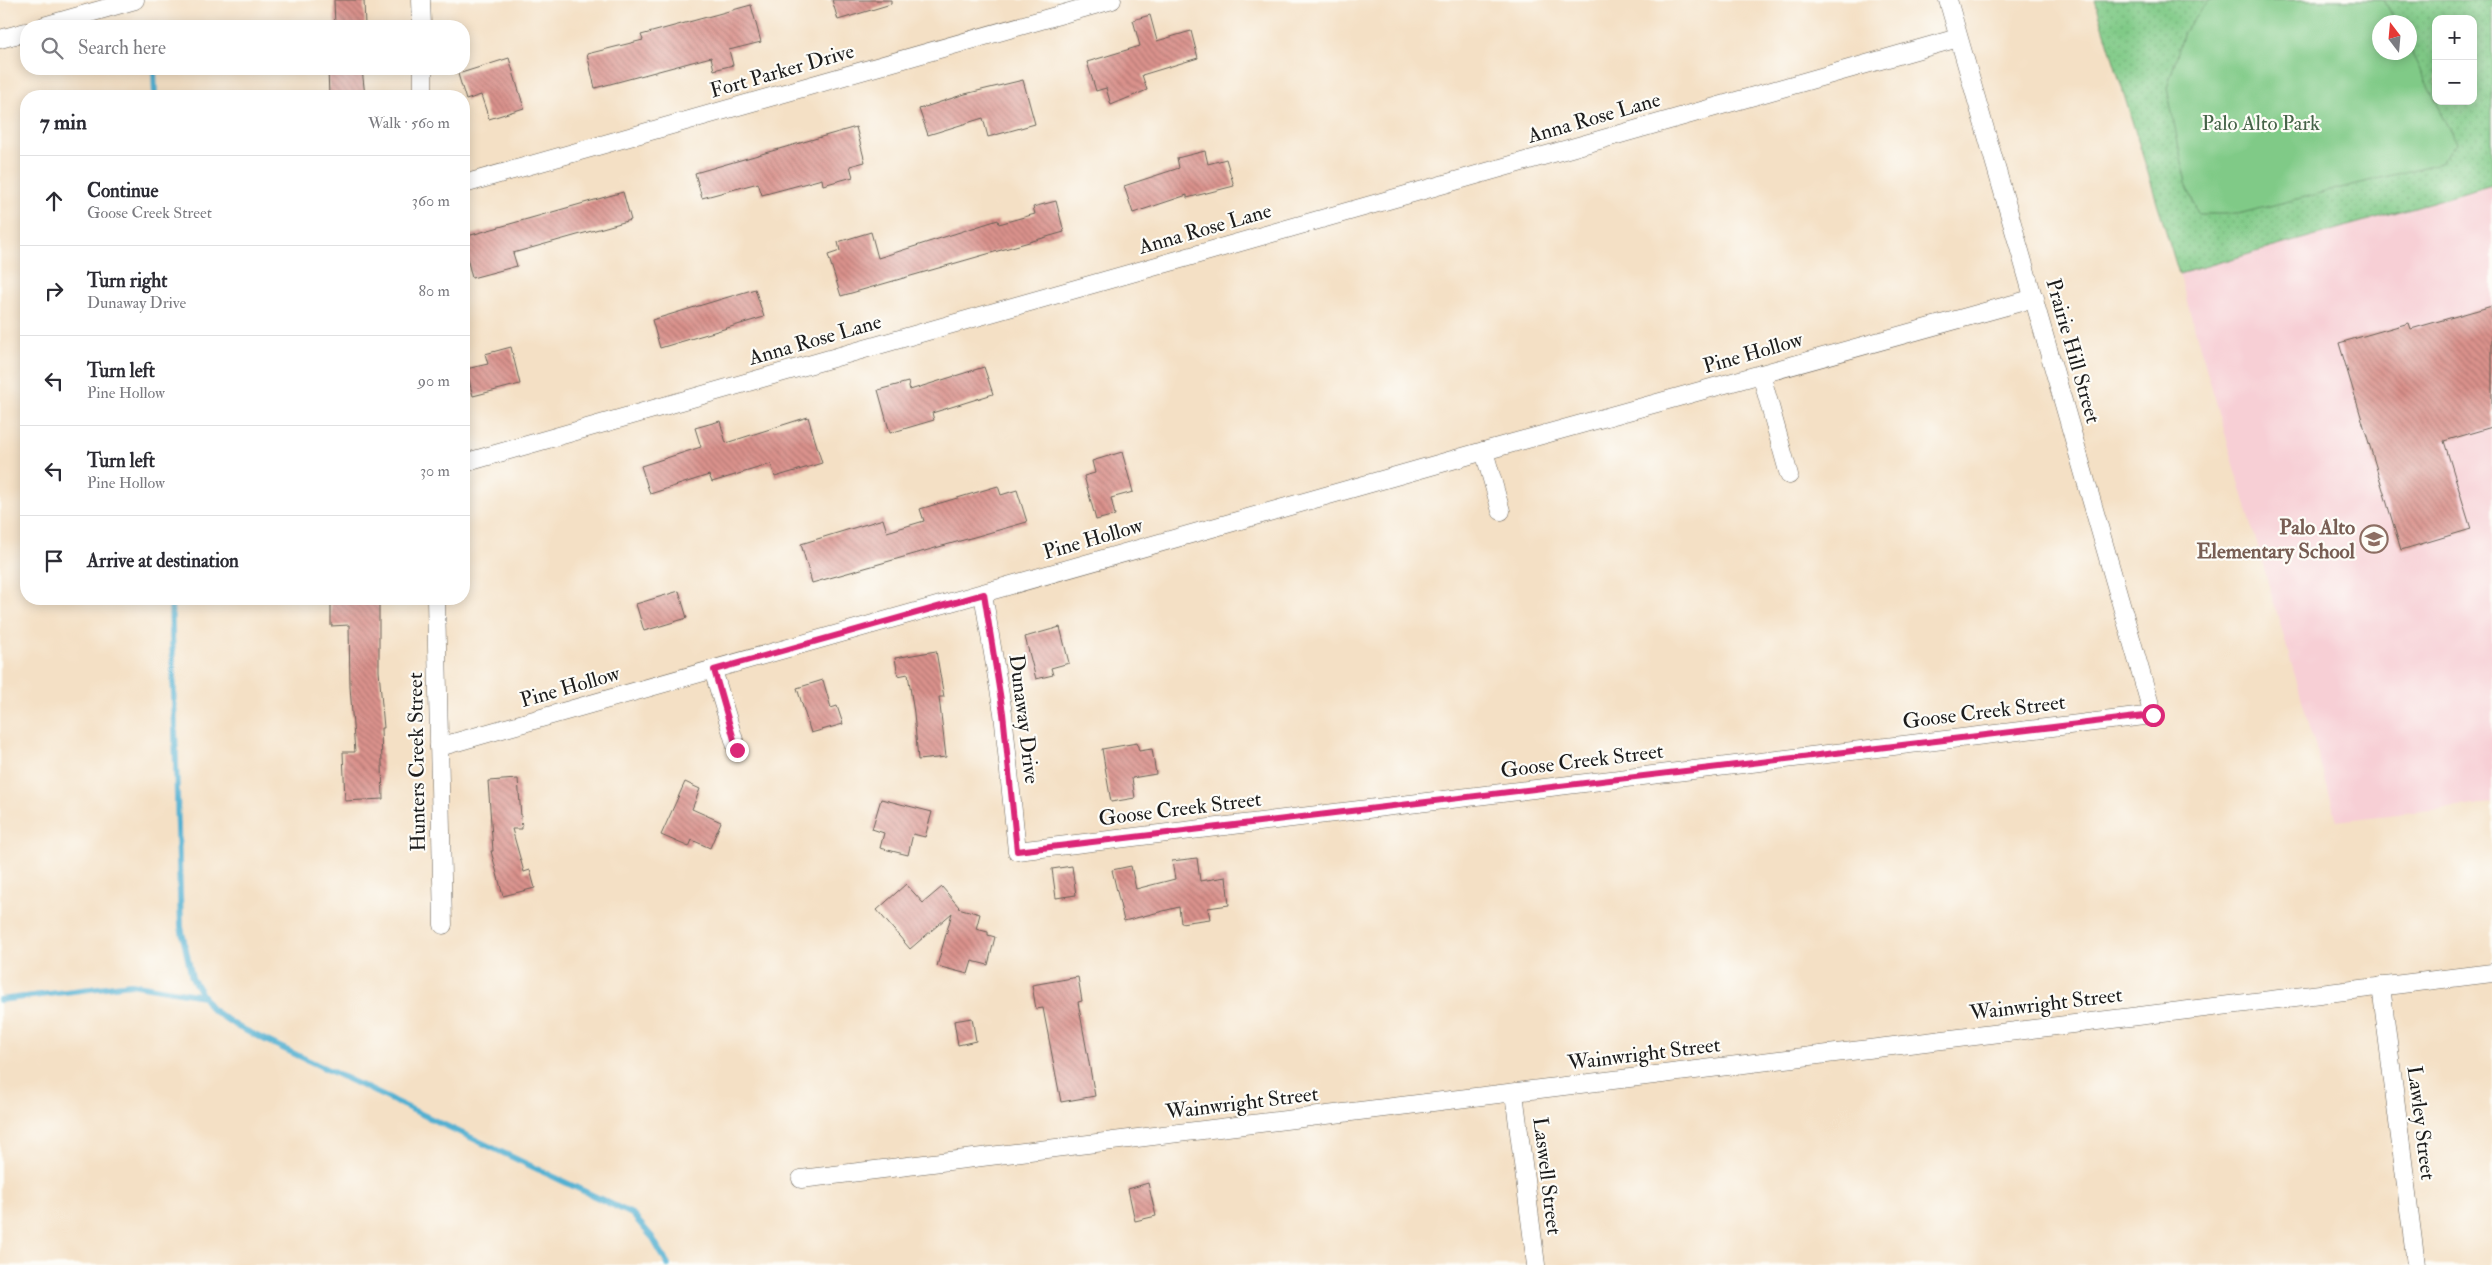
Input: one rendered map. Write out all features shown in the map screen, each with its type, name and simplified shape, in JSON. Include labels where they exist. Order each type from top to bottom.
[{"type":"street","points":[[65,20],[135,0]]},
{"type":"street","points":[[421,0],[422,20]]},
{"type":"street","name":"Fort Parker Drive","points":[[470,182],[1112,0]]},
{"type":"street","name":"Prairie Hill Street","points":[[1948,0],[2153,715]]},
{"type":"street","points":[[0,39],[20,34]]},
{"type":"street","name":"Anna Rose Lane","points":[[470,461],[1958,38]]},
{"type":"street","points":[[423,75],[423,90]]},
{"type":"street","name":"Pine Hollow","points":[[439,747],[1484,451],[2034,298]]},
{"type":"street","points":[[1761,374],[1789,475]]},
{"type":"street","points":[[1484,451],[1501,511]]},
{"type":"street","name":"Dunaway Drive","points":[[984,594],[1003,713],[1017,851]]},
{"type":"street","name":"Hunters Creek Street","points":[[436,605],[444,925]]},
{"type":"street","points":[[714,670],[737,750]]},
{"type":"street","name":"Goose Creek Street","points":[[1017,851],[2153,715]]},
{"type":"street","name":"Wainwright Street","points":[[801,1178],[2492,973]]},
{"type":"street","name":"Lawley Street","points":[[2382,986],[2416,1265]]},
{"type":"street","name":"Laswell Street","points":[[1514,1092],[1536,1265]]},
{"type":"shaded area","name":"Palo Alto Elementary School","points":[[2492,185],[2492,803],[2337,821],[2179,274]]},
{"type":"green space","name":"Palo Alto Park","points":[[2095,0],[2492,0],[2492,185],[2179,274]]},
{"type":"green space","points":[[2209,0],[2384,0],[2392,15],[2372,15],[2372,60],[2415,60],[2432,94],[2432,105],[2438,105],[2457,143],[2440,163],[2238,214],[2198,214],[2186,183],[2167,88],[2184,32]]},
{"type":"building","points":[[334,0],[364,0],[365,20],[335,20]]},
{"type":"building","points":[[832,0],[891,0],[891,4],[838,20]]},
{"type":"building","points":[[751,5],[761,42],[729,50],[733,65],[714,70],[711,57],[595,88],[587,54],[643,40],[641,35]]},
{"type":"building","points":[[1150,15],[1157,41],[1191,31],[1198,58],[1142,75],[1147,90],[1111,105],[1106,88],[1096,91],[1087,62],[1140,46],[1133,20]]},
{"type":"building","points":[[509,58],[524,108],[489,119],[481,95],[470,99],[470,90],[463,90],[458,75],[470,75],[470,70]]},
{"type":"building","points":[[328,75],[363,75],[364,90],[329,90]]},
{"type":"building","points":[[1023,80],[1035,124],[988,137],[983,118],[928,135],[919,109],[965,94]]},
{"type":"building","points":[[856,127],[865,162],[850,166],[853,177],[823,185],[822,179],[762,195],[758,183],[702,198],[695,173]]},
{"type":"building","points":[[1205,151],[1208,164],[1226,159],[1234,186],[1187,198],[1187,195],[1133,213],[1124,186],[1179,168],[1177,158]]},
{"type":"building","points":[[623,192],[631,220],[513,253],[517,266],[472,278],[470,270],[470,235]]},
{"type":"building","points":[[1056,201],[1064,232],[841,296],[828,255],[840,251],[838,242],[871,232],[878,258],[998,220],[999,224],[1035,214],[1033,207]]},
{"type":"building","points":[[755,289],[764,317],[660,348],[652,320]]},
{"type":"building","points":[[2492,306],[2492,427],[2444,441],[2471,529],[2401,550],[2339,343],[2409,323],[2411,329]]},
{"type":"building","points":[[511,347],[520,384],[473,396],[470,384],[470,368],[488,364],[485,354]]},
{"type":"building","points":[[984,367],[993,394],[932,413],[934,420],[890,433],[878,390],[908,382],[910,390]]},
{"type":"building","points":[[808,417],[822,463],[775,477],[771,464],[712,482],[709,475],[650,494],[641,466],[701,447],[695,428],[720,421],[726,443]]},
{"type":"building","points":[[1122,452],[1133,492],[1111,498],[1115,515],[1096,520],[1084,476],[1095,473],[1092,461]]},
{"type":"building","points":[[998,486],[1001,495],[1017,490],[1027,522],[812,583],[801,544],[883,519],[887,532],[924,521],[920,509]]},
{"type":"building","points":[[679,591],[687,618],[644,631],[636,604]]},
{"type":"building","points":[[331,605],[379,605],[379,671],[384,728],[381,728],[383,799],[345,801],[343,752],[355,752],[350,687],[349,625],[331,626]]},
{"type":"building","points":[[1060,627],[1069,663],[1051,668],[1053,675],[1036,679],[1025,637]]},
{"type":"building","points":[[936,651],[944,697],[939,697],[946,757],[918,760],[908,674],[898,676],[895,658]]},
{"type":"building","points":[[823,680],[831,708],[837,706],[843,724],[811,733],[797,688]]},
{"type":"building","points":[[1137,743],[1139,751],[1152,749],[1156,774],[1132,778],[1135,798],[1111,802],[1102,749]]},
{"type":"building","points":[[518,779],[522,829],[512,829],[524,872],[530,870],[535,888],[503,896],[491,851],[493,851],[488,781]]},
{"type":"building","points":[[685,782],[700,789],[692,809],[721,822],[710,848],[692,840],[689,847],[661,835]]},
{"type":"building","points":[[881,799],[932,812],[925,837],[913,834],[908,855],[880,848],[884,833],[872,829]]},
{"type":"building","points":[[1197,858],[1200,881],[1226,877],[1229,905],[1208,908],[1210,919],[1181,923],[1179,907],[1124,921],[1112,870],[1131,866],[1136,889],[1175,879],[1172,861]]},
{"type":"building","points":[[1072,866],[1076,895],[1056,898],[1052,869]]},
{"type":"building","points":[[906,884],[923,903],[942,887],[958,908],[980,914],[976,929],[988,932],[988,935],[995,937],[988,965],[972,961],[968,974],[937,966],[952,913],[910,949],[877,910]]},
{"type":"building","points":[[1078,977],[1082,1001],[1078,1002],[1095,1096],[1061,1102],[1043,1008],[1036,1009],[1032,985]]},
{"type":"building","points":[[972,1018],[976,1041],[958,1045],[954,1021]]},
{"type":"building","points":[[1148,1183],[1156,1216],[1135,1221],[1128,1189]]},
{"type":"waterway","points":[[154,75],[155,90]]},
{"type":"waterway","points":[[171,605],[181,927],[192,978],[211,1009],[238,1027],[632,1214],[652,1237],[668,1265]]},
{"type":"waterway","points":[[0,1000],[131,984],[203,996]]},
{"type":"place","name":"Palo Alto Elementary School","points":[[2374,539]]},
{"type":"route","points":[[737,750],[714,670],[984,594],[1003,713],[1017,851],[2153,715]]}]
